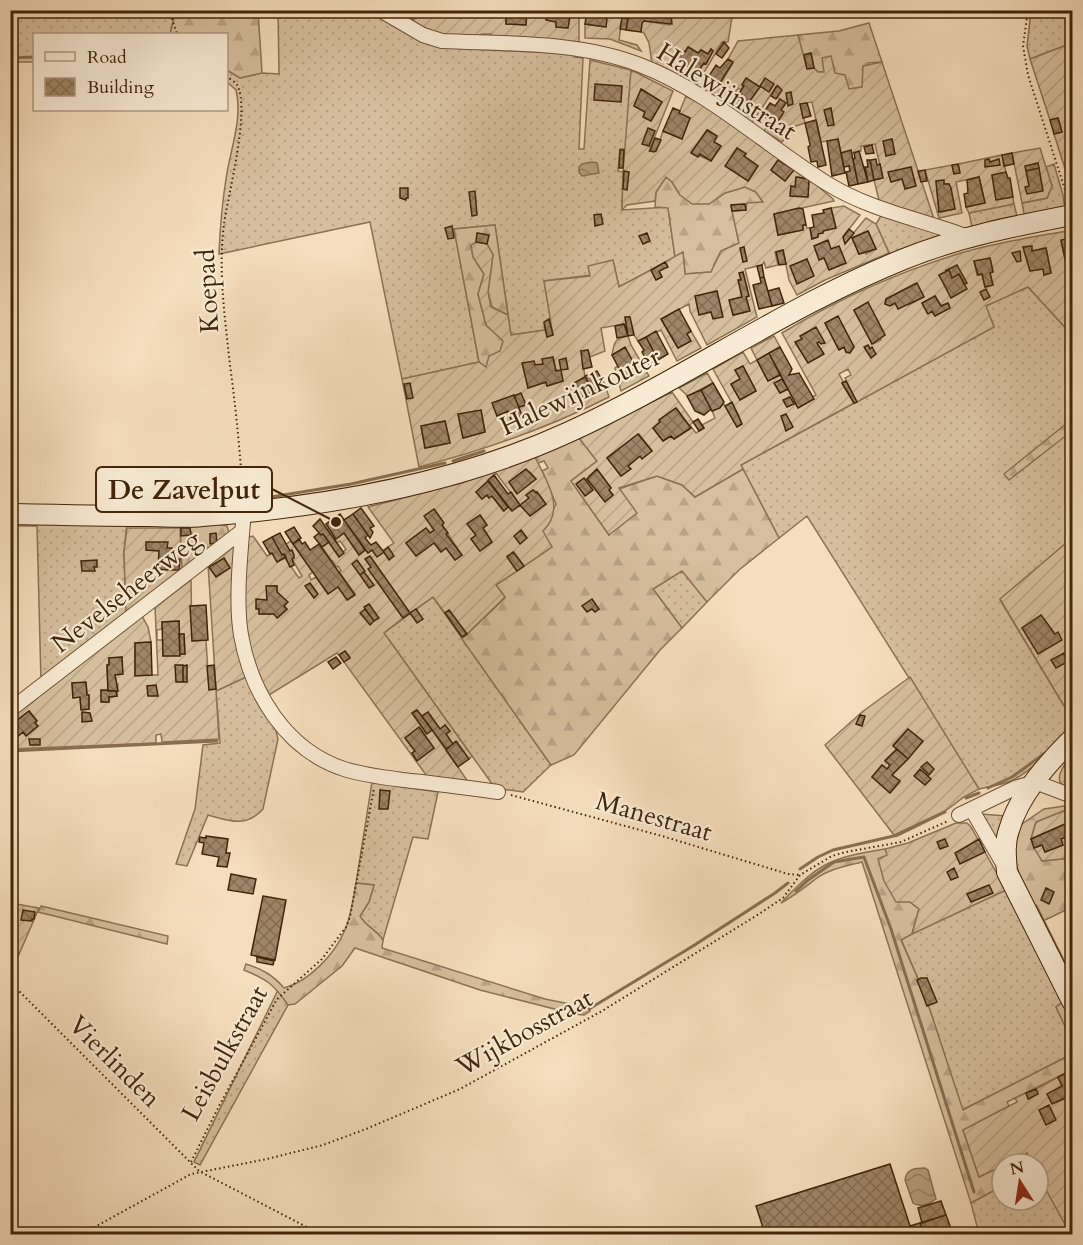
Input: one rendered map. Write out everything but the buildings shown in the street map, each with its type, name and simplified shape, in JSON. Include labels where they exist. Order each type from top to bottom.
[{"type":"street","name":"Halewijnstraat","points":[[380,10],[423,35],[442,41],[568,48],[592,51],[639,64],[686,87],[841,192],[871,206],[938,225],[968,237]]},
{"type":"street","name":"Halewijnkouter","points":[[10,514],[200,516],[370,494],[442,477],[567,433],[843,286],[905,258],[968,237],[1071,208]]},
{"type":"street","points":[[244,511],[240,598],[241,634],[253,679],[278,723],[294,740],[310,752],[325,762],[343,769],[376,776],[498,792]]},
{"type":"street","name":"Nevelseheerweg","points":[[10,710],[242,531]]},
{"type":"street","points":[[1007,872],[1005,851],[1008,831],[1015,814],[1035,782],[1072,739]]},
{"type":"street","points":[[958,815],[1015,788],[1035,782],[1072,796]]},
{"type":"street","points":[[972,810],[1007,872],[1072,1001]]},
{"type":"path","points":[[169,10],[177,33]]},
{"type":"path","points":[[1028,10],[1023,46],[1028,75],[1071,208]]},
{"type":"path","name":"Koepad","points":[[228,77],[237,84],[241,99],[242,128],[228,194],[222,241],[223,306],[239,438],[244,511]]},
{"type":"path","name":"Leisbulkstraat","points":[[191,1162],[277,999],[321,959],[346,927],[350,917],[376,776]]},
{"type":"path","name":"Manestraat","points":[[498,792],[662,836],[788,874],[800,875]]},
{"type":"path","name":"Wijkbosstraat","points":[[82,1234],[199,1171],[267,1159],[315,1147],[366,1129],[460,1089],[602,1011],[759,914],[783,897],[800,875],[832,856],[901,842],[958,815]]},
{"type":"path","name":"Vierlinden","points":[[10,982],[199,1171],[320,1234]]},
{"type":"green space","points":[[174,10],[175,15],[170,33],[33,33],[33,62],[11,62],[10,11]]},
{"type":"green space","points":[[370,10],[395,27],[432,44],[469,49],[575,54],[575,57],[583,58],[579,149],[584,149],[590,60],[631,70],[626,149],[620,149],[618,171],[623,172],[622,210],[668,207],[675,257],[619,287],[613,261],[591,275],[544,281],[551,321],[544,323],[545,330],[511,335],[495,225],[454,229],[479,362],[402,379],[370,222],[219,254],[221,216],[238,112],[236,90],[228,83],[228,71],[240,78],[262,73],[279,74],[278,11]]},
{"type":"green space","points":[[506,10],[506,24],[526,25],[527,11],[522,11],[546,10],[546,20],[556,22],[556,27],[568,28],[571,11],[579,11],[579,42],[494,39],[491,34],[482,34],[477,37],[441,34],[412,23],[413,11],[454,11],[455,13]]},
{"type":"green space","points":[[174,11],[258,11],[262,73],[240,78],[228,71],[228,33],[170,33]]},
{"type":"green space","points":[[608,11],[623,11],[619,40],[637,45],[641,51],[610,39],[585,38],[585,24],[605,27]]},
{"type":"green space","points":[[661,11],[733,11],[728,42],[722,42],[696,86],[652,64],[649,43],[644,33],[641,32],[642,23],[644,21],[670,25],[672,20],[662,17]],"holes":[[[689,47],[698,53],[701,50],[708,54],[711,49],[713,51],[706,64],[704,63],[697,73],[676,57],[681,50],[685,52]]]},
{"type":"green space","points":[[1031,11],[1072,11],[1072,43],[1030,59],[1027,46]]},
{"type":"green space","points":[[869,23],[882,62],[868,63],[862,87],[849,89],[824,72],[818,72],[814,68],[811,53],[802,55],[798,35],[839,31]]},
{"type":"green space","points":[[798,35],[807,69],[814,68],[818,72],[824,72],[822,58],[831,56],[835,73],[845,75],[849,89],[862,87],[863,66],[882,62],[934,219],[880,204],[874,180],[883,178],[875,144],[861,146],[861,151],[841,153],[838,139],[821,142],[812,102],[800,104],[805,123],[793,127],[782,142],[764,131],[785,103],[777,97],[781,90],[777,85],[752,123],[703,92],[710,81],[719,86],[733,63],[728,59],[738,41]],"holes":[[[746,79],[760,87],[747,105],[737,99],[738,95],[735,93],[738,88],[741,90]]]},
{"type":"green space","points":[[1072,43],[1072,157],[1070,158],[1072,191],[1054,134],[1062,132],[1058,118],[1050,120],[1030,59]]},
{"type":"green space","points":[[631,70],[673,91],[649,151],[656,151],[663,131],[682,139],[690,118],[679,113],[686,96],[713,110],[784,158],[782,163],[778,161],[771,170],[785,181],[795,167],[833,199],[834,201],[774,214],[778,235],[803,230],[803,225],[806,225],[810,228],[812,239],[818,237],[818,234],[823,231],[836,228],[831,208],[844,206],[860,215],[843,237],[845,243],[866,218],[876,224],[889,253],[825,280],[797,295],[789,280],[783,250],[775,252],[778,265],[766,268],[764,262],[762,265],[745,269],[757,317],[707,345],[690,311],[689,304],[661,319],[678,348],[691,341],[687,334],[691,331],[701,348],[677,361],[661,330],[638,341],[629,317],[625,318],[627,328],[624,324],[601,328],[605,351],[590,357],[588,350],[581,351],[585,377],[573,384],[580,398],[605,385],[609,397],[563,419],[516,437],[419,467],[402,379],[479,362],[486,367],[489,356],[500,351],[503,341],[486,325],[478,294],[484,274],[473,257],[471,245],[476,242],[487,244],[493,255],[488,292],[491,307],[508,315],[511,335],[545,330],[547,336],[553,335],[544,281],[590,276],[588,266],[613,260],[619,287],[651,270],[656,280],[662,277],[659,271],[667,267],[665,262],[683,252],[685,274],[711,272],[721,251],[739,243],[732,211],[746,210],[747,203],[763,202],[756,192],[745,187],[725,193],[709,204],[692,204],[680,195],[666,177],[656,192],[655,201],[627,205],[622,210]],"holes":[[[641,89],[662,102],[651,121],[643,117],[645,112],[634,106]],[[708,130],[717,136],[714,142],[721,146],[711,161],[691,152]],[[737,148],[746,153],[744,156],[758,166],[748,181]],[[797,177],[809,179],[808,197],[790,196],[791,186],[795,187]],[[868,231],[876,249],[866,254],[865,252],[859,254],[852,238]],[[739,280],[741,280],[749,296],[746,297],[749,311],[734,315],[730,300],[742,297]],[[553,357],[556,371],[560,370],[563,381],[547,386],[546,382],[528,388],[523,363],[534,361],[535,365],[543,364],[543,359]],[[514,395],[525,405],[519,407],[512,422],[508,411],[497,416],[493,403]],[[481,410],[485,432],[463,438],[458,414]],[[445,421],[450,443],[425,448],[421,426]]]},
{"type":"green space","points":[[1040,148],[1052,186],[1047,198],[1022,203],[1012,153]]},
{"type":"green space","points":[[1002,155],[1006,172],[992,175],[996,200],[1013,197],[1014,204],[969,213],[966,207],[985,203],[979,177],[956,182],[962,213],[939,218],[925,170],[952,165],[954,174],[960,173],[958,164]],"holes":[[[943,180],[944,184],[949,184],[955,209],[939,212],[936,181]]]},
{"type":"green space","points":[[1054,164],[1065,210],[1027,217],[1024,214],[1022,203],[1047,198],[1052,186],[1046,167]]},
{"type":"green space","points":[[666,177],[680,195],[709,204],[725,193],[745,187],[756,192],[763,202],[746,210],[745,204],[731,205],[739,243],[721,251],[711,272],[685,274],[683,253],[675,257],[668,208],[655,207],[656,192]]},
{"type":"green space","points":[[1014,204],[1018,220],[989,227],[972,227],[969,213]]},
{"type":"green space","points":[[882,214],[938,233],[938,237],[891,257],[876,224]]},
{"type":"green space","points":[[495,225],[508,315],[492,307],[488,292],[493,255],[487,244],[489,235],[478,233],[476,242],[471,246],[473,257],[484,274],[478,294],[486,325],[504,341],[500,352],[486,367],[479,362],[454,229]]},
{"type":"green space","points":[[1072,230],[1072,238],[1061,241],[1067,268],[1072,267],[1072,335],[1028,287],[986,306],[994,327],[857,402],[845,378],[851,375],[848,369],[839,374],[854,403],[741,465],[743,469],[695,497],[682,485],[657,476],[619,488],[637,513],[609,535],[571,481],[597,461],[579,438],[672,392],[693,422],[690,425],[696,433],[704,428],[702,425],[715,418],[712,411],[724,404],[737,427],[742,424],[738,414],[713,369],[743,352],[750,364],[757,360],[768,381],[780,375],[782,379],[775,384],[780,393],[788,389],[798,408],[816,395],[782,333],[869,287],[938,260],[988,246]],"holes":[[[1031,246],[1032,251],[1046,248],[1051,273],[1044,275],[1043,269],[1030,271],[1023,247]],[[990,258],[993,285],[985,287],[982,274],[977,275],[974,261]],[[916,283],[924,297],[909,305],[885,304],[886,299]],[[935,296],[941,306],[948,303],[950,308],[935,316],[932,311],[927,313],[922,303]],[[868,303],[885,335],[880,338],[881,340],[873,344],[854,311]],[[838,317],[854,347],[850,353],[846,352],[844,347],[839,350],[825,323]],[[743,366],[756,391],[740,400],[731,384],[740,379],[735,370]],[[676,408],[691,428],[674,439],[671,436],[663,441],[653,428],[660,422],[659,420]],[[639,434],[652,451],[640,456],[628,466],[630,469],[621,476],[607,458]],[[597,470],[611,488],[609,490],[613,495],[605,501],[589,476]]]},
{"type":"green space","points":[[1028,287],[1072,335],[1072,538],[1000,600],[1072,719],[1072,724],[1046,755],[1023,774],[1007,783],[979,789],[807,516],[779,538],[741,465],[994,327],[985,306]]},
{"type":"green space","points":[[628,336],[649,376],[621,391],[615,368],[618,366],[625,378],[638,371],[625,348],[612,355],[616,341]]},
{"type":"green space","points":[[774,336],[780,347],[757,360],[751,348]]},
{"type":"green space","points":[[707,373],[713,383],[688,396],[679,388]]},
{"type":"green space","points":[[1072,419],[1072,431],[1009,480],[1004,474]]},
{"type":"green space","points":[[579,438],[597,461],[571,481],[609,535],[619,489],[657,476],[682,485],[695,497],[743,469],[779,538],[739,570],[707,602],[682,571],[653,589],[682,628],[660,650],[574,755],[551,765],[462,639],[505,598],[496,585],[552,547],[542,531],[556,504],[542,471],[548,468],[544,461],[538,463],[535,457]]},
{"type":"green space","points":[[535,457],[549,486],[554,505],[550,523],[543,531],[552,547],[524,566],[514,552],[507,556],[517,571],[496,585],[505,597],[467,634],[449,610],[445,613],[433,597],[410,613],[370,557],[366,559],[371,567],[369,569],[403,618],[384,633],[472,756],[469,759],[456,742],[453,744],[446,735],[450,731],[445,725],[440,729],[428,712],[422,716],[417,710],[412,713],[426,734],[432,730],[469,783],[429,779],[344,662],[350,657],[345,651],[339,655],[337,653],[269,695],[252,656],[245,618],[248,537],[253,536],[267,556],[272,553],[277,562],[285,558],[299,578],[302,576],[292,559],[294,558],[292,551],[286,544],[291,541],[313,572],[309,575],[311,580],[316,577],[328,594],[338,587],[348,600],[355,594],[339,572],[341,571],[338,566],[336,567],[322,547],[329,542],[339,557],[346,549],[340,541],[337,543],[335,539],[344,533],[359,555],[365,550],[368,553],[372,550],[384,552],[389,559],[388,547],[394,543],[368,507],[462,483]],"holes":[[[525,470],[536,479],[517,493],[509,482]],[[496,473],[520,505],[512,511],[508,507],[503,511],[492,496],[489,498],[487,495],[482,499],[476,492]],[[533,490],[546,504],[530,516],[521,505],[529,498],[527,495]],[[480,515],[487,525],[483,528],[492,542],[480,551],[471,539],[476,535],[467,524]],[[442,525],[462,555],[455,560],[446,548],[441,552],[434,543],[416,556],[406,543],[426,528],[430,533]],[[267,586],[277,586],[277,592],[287,602],[284,606],[287,610],[278,618],[274,614],[260,614],[257,600],[267,600]],[[419,728],[434,748],[417,760],[412,753],[415,751],[405,738]]]},
{"type":"green space","points":[[11,519],[127,521],[124,552],[126,615],[41,682],[37,526],[11,526]]},
{"type":"green space","points":[[180,525],[227,526],[229,533],[182,574]]},
{"type":"green space","points":[[127,528],[180,528],[182,574],[126,615],[124,552]]},
{"type":"green space","points":[[1072,538],[1072,592],[1067,597],[1072,604],[1072,719],[1000,599]]},
{"type":"green space","points":[[234,545],[248,676],[216,691],[219,739],[162,742],[161,734],[156,735],[156,743],[11,749],[11,718],[142,616],[148,627],[151,642],[135,643],[135,675],[158,675],[155,607],[191,580],[192,641],[206,640],[209,689],[216,689],[208,564]],"holes":[[[179,621],[179,634],[184,634],[185,654],[163,656],[163,640],[157,640],[157,630],[162,629],[162,622]],[[122,657],[115,675],[115,684],[118,684],[117,696],[109,697],[109,702],[102,702],[101,690],[108,690],[109,658]],[[72,683],[86,683],[89,709],[81,709],[80,697],[73,698]],[[29,711],[38,726],[26,736],[23,732],[17,737],[15,722]]]},
{"type":"green space","points":[[682,570],[707,602],[682,628],[653,589]]},
{"type":"green space","points":[[433,597],[551,765],[523,792],[495,788],[384,633]]},
{"type":"green space","points":[[248,676],[278,739],[263,809],[257,815],[244,821],[231,821],[208,815],[187,866],[176,864],[195,809],[203,745],[220,743],[216,691]]},
{"type":"green space","points":[[910,677],[979,789],[945,811],[894,835],[825,745],[862,712]],"holes":[[[908,729],[922,741],[892,775],[900,782],[890,793],[872,777],[882,765],[887,769],[890,765],[885,760],[897,749],[893,745]]]},
{"type":"green space","points":[[1072,755],[1072,788],[1065,786],[1059,779],[1062,769]]},
{"type":"green space","points":[[372,782],[438,792],[428,839],[413,837],[383,940],[360,916],[369,902],[374,885],[356,883]]},
{"type":"green space","points":[[1072,805],[1072,821],[1031,839],[1036,822],[1066,810],[1064,806]]},
{"type":"green space","points":[[1064,806],[1066,810],[1036,822],[1031,839],[1042,861],[1072,858],[1072,907],[1041,922],[1019,874],[1013,853],[1019,826],[1044,809]]},
{"type":"green space","points":[[981,814],[1006,816],[1001,848]]},
{"type":"green space","points":[[956,823],[967,823],[971,827],[1006,890],[912,934],[919,909],[910,902],[896,902],[884,881],[878,859],[887,855],[885,849],[908,843]]},
{"type":"green space","points":[[1072,835],[1072,858],[1042,861],[1034,848],[1042,845],[1045,852],[1063,845],[1061,839]]},
{"type":"green space","points":[[885,849],[910,902],[919,909],[912,934],[901,940],[925,995],[963,1110],[1072,1054],[1072,1070],[1007,1102],[1009,1106],[963,1130],[979,1177],[990,1172],[990,1193],[971,1203],[862,862],[822,875],[781,903],[817,870],[851,855]]},
{"type":"green space","points":[[356,883],[374,885],[369,902],[360,916],[383,940],[382,948],[545,999],[590,1008],[590,1011],[584,1015],[574,1014],[480,990],[355,948],[342,966],[295,1004],[288,1005],[269,983],[244,970],[246,964],[257,968],[271,976],[284,988],[311,974],[340,941],[350,914]]},
{"type":"green space","points":[[1006,890],[1063,1002],[1056,1007],[1072,1041],[1072,1054],[962,1110],[925,995],[901,939]]},
{"type":"green space","points":[[11,903],[39,908],[11,973]]},
{"type":"green space","points":[[41,906],[168,936],[167,944],[38,912]]},
{"type":"green space","points":[[278,990],[288,1005],[200,1165],[194,1162]]},
{"type":"green space","points":[[1063,1002],[1072,1021],[1072,1041],[1056,1007]]},
{"type":"green space","points":[[1058,1077],[1062,1086],[1057,1102],[1072,1095],[1072,1150],[1067,1153],[1069,1157],[1072,1155],[1072,1234],[1056,1234],[1067,1228],[1050,1197],[1050,1152],[990,1152],[990,1172],[979,1177],[963,1130],[1017,1102],[1015,1098],[1026,1093],[1029,1099],[1038,1094],[1036,1089]]},
{"type":"green space","points":[[990,1193],[990,1212],[1050,1212],[1050,1196],[1068,1228],[1056,1234],[979,1234],[971,1203]]},
{"type":"water","points":[[592,162],[597,163],[599,173],[582,176],[579,167]]},
{"type":"water","points":[[925,1168],[928,1170],[936,1199],[928,1204],[919,1205],[913,1203],[905,1180],[909,1171]]},
{"type":"waterway","points":[[413,20],[414,10]]},
{"type":"waterway","points":[[10,58],[33,57]]},
{"type":"waterway","points":[[453,461],[484,451]]},
{"type":"waterway","points":[[253,500],[351,484],[445,463]]},
{"type":"waterway","points":[[10,751],[217,741]]},
{"type":"waterway","points":[[988,788],[1012,777],[1048,751]]},
{"type":"waterway","points":[[966,798],[979,793]]},
{"type":"waterway","points":[[800,869],[833,850],[898,835],[945,812]]},
{"type":"waterway","points":[[796,891],[834,862],[864,857],[891,929],[974,1192]]},
{"type":"waterway","points":[[589,1009],[693,946],[788,883]]},
{"type":"waterway","points":[[1036,906],[1072,978]]},
{"type":"place","name":"De Zavelput","points":[[336,522]]}]
